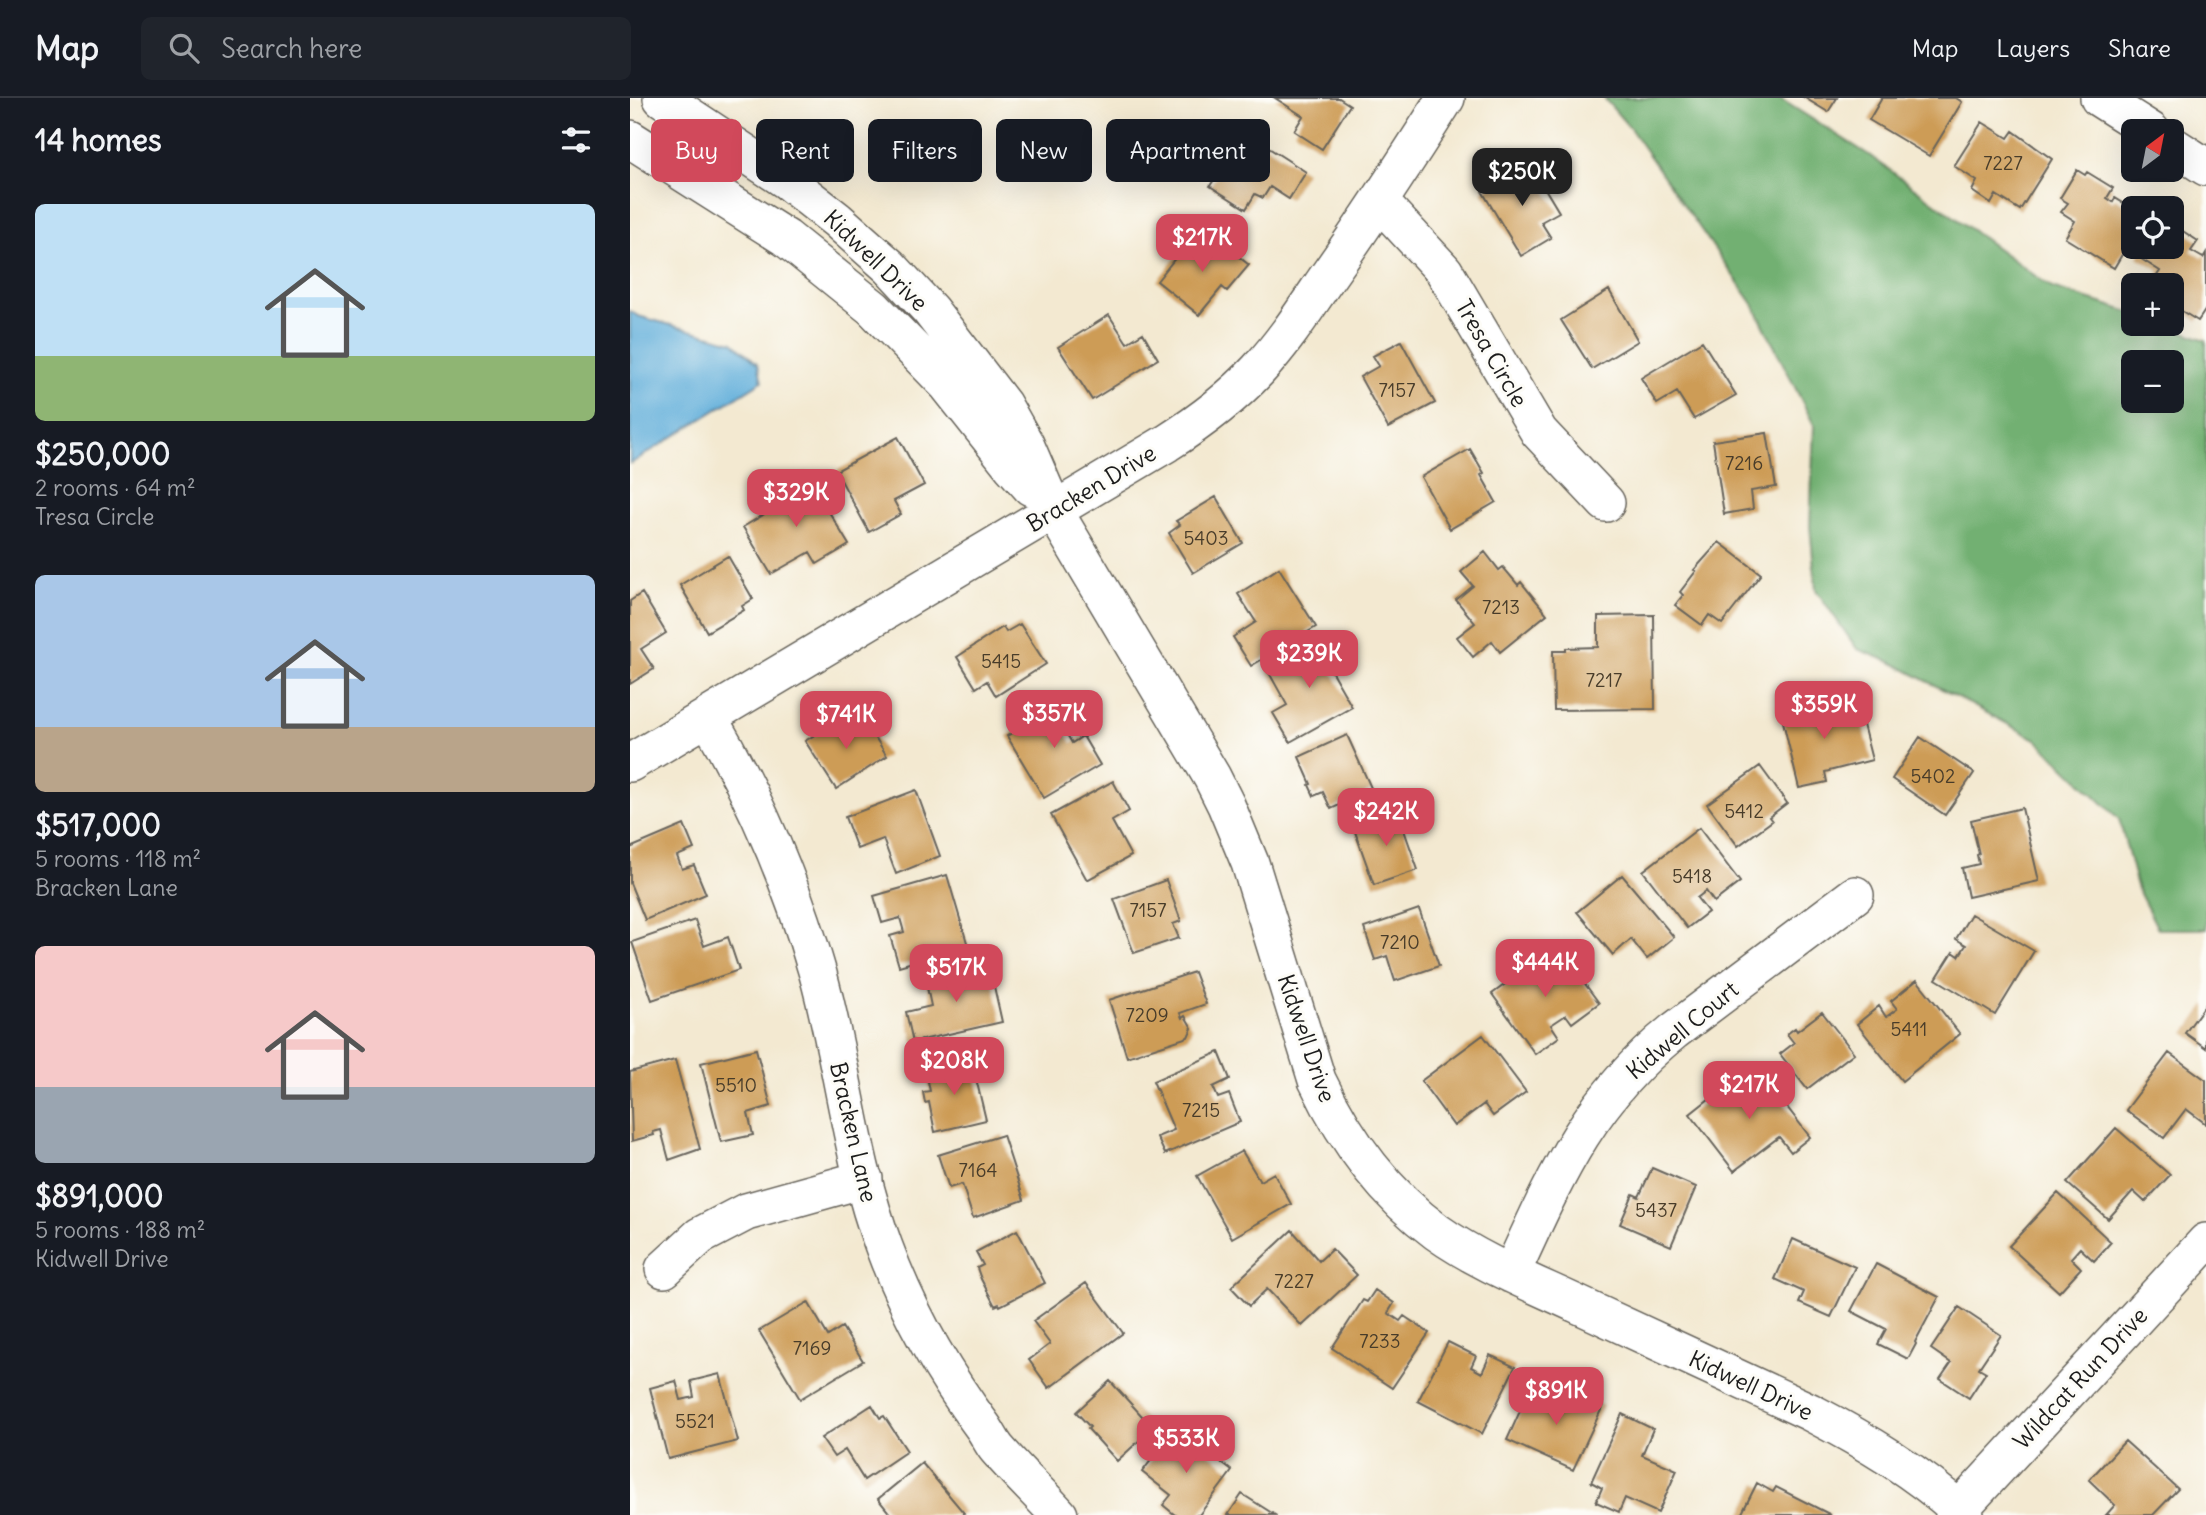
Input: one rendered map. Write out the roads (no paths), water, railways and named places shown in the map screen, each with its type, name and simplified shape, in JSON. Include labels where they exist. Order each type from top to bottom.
[{"type":"street","name":"Kidwell Drive","points":[[662,98],[786,180],[890,267],[930,310],[1003,405],[1025,444],[1054,511],[1226,805],[1250,863],[1317,1080],[1349,1139],[1383,1183],[1448,1239],[1511,1273],[1857,1436],[1910,1470],[1960,1513]]},
{"type":"street","name":"Bracken Drive","points":[[630,763],[1199,422],[1228,398],[1283,341],[1380,202],[1446,98]]},
{"type":"street","points":[[2099,98],[2132,119]]},
{"type":"street","name":"Kidwell Drive","points":[[630,139],[786,238],[873,308],[947,384],[1012,466],[1054,511]]},
{"type":"street","points":[[2184,153],[2206,167]]},
{"type":"street","name":"Tresa Circle","points":[[1380,202],[1444,271],[1539,432],[1606,503]]},
{"type":"street","name":"Bracken Lane","points":[[708,717],[759,811],[794,900],[820,982],[864,1179],[884,1247],[901,1289],[956,1392],[996,1448],[1059,1515]]},
{"type":"street","name":"Kidwell Court","points":[[1511,1273],[1560,1168],[1594,1114],[1616,1086],[1674,1031],[1855,895]]},
{"type":"street","points":[[664,1269],[700,1236],[746,1212],[864,1179]]},
{"type":"street","name":"Wildcat Run Drive","points":[[1960,1513],[2206,1242]]},
{"type":"water","points":[[630,311],[638,316],[733,342],[758,364],[762,381],[630,464]]}]
